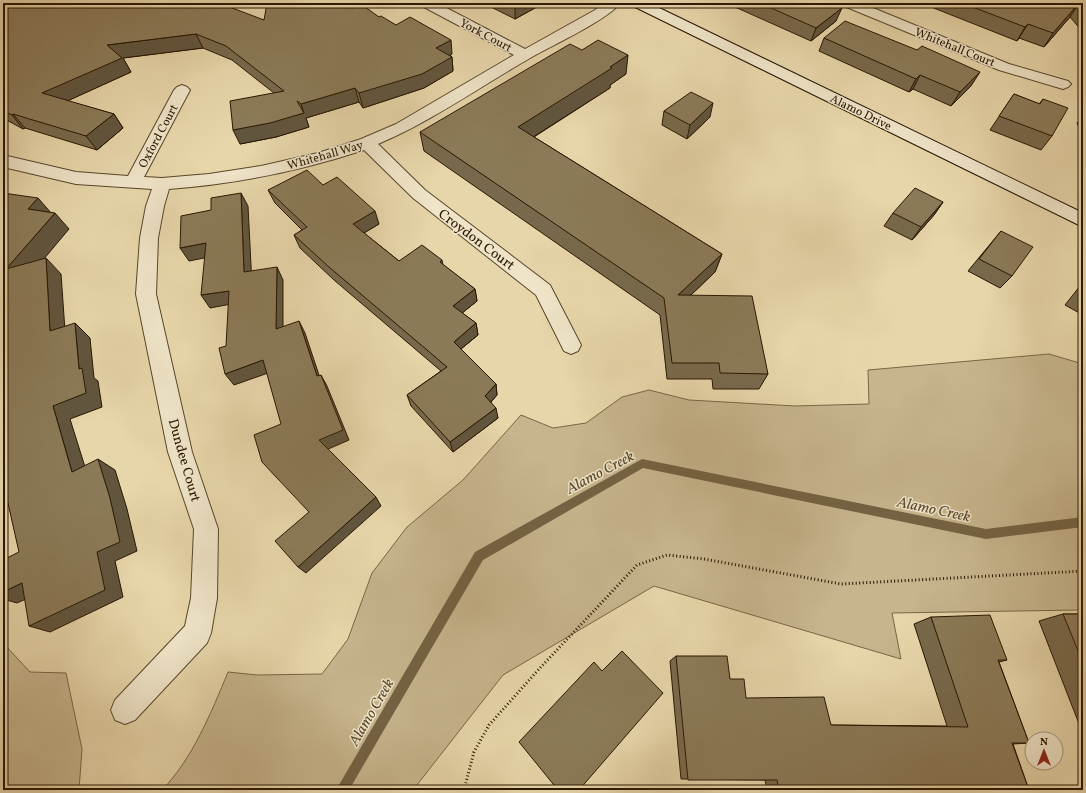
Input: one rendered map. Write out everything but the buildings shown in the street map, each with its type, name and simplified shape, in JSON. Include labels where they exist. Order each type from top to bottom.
[{"type":"street","name":"York Court","points":[[427,3],[525,55]]},
{"type":"street","name":"Whitehall Way","points":[[3,161],[76,178],[162,184],[209,180],[261,172],[321,158],[367,143],[402,128],[525,55],[600,13],[614,3]]},
{"type":"street","name":"Alamo Drive","points":[[638,3],[1083,221]]},
{"type":"street","name":"Whitehall Court","points":[[849,3],[1004,67],[1063,84]]},
{"type":"street","name":"Oxford Court","points":[[134,182],[182,90]]},
{"type":"street","name":"Croydon Court","points":[[367,143],[419,194],[543,290],[571,345]]},
{"type":"street","name":"Dundee Court","points":[[125,710],[197,633],[204,598],[206,528],[180,452],[146,294],[149,238],[155,206],[162,184]]},
{"type":"path","points":[[464,790],[474,752],[489,725],[540,668],[637,565],[667,555],[704,559],[841,584],[1083,571]]},
{"type":"shaded area","points":[[1049,354],[1083,364],[1083,608],[1080,610],[892,613],[901,659],[654,586],[503,675],[413,790],[162,790],[183,764],[192,749],[208,719],[228,672],[257,675],[322,674],[348,639],[372,573],[407,527],[463,480],[521,415],[553,428],[586,423],[622,397],[649,390],[689,400],[795,406],[869,404],[868,370]]},
{"type":"shaded area","points":[[3,635],[4,644],[30,672],[66,673],[82,749],[79,790],[3,790]]},
{"type":"waterway","name":"Alamo Creek","points":[[342,790],[479,556],[642,463],[986,534],[1083,522]]}]
